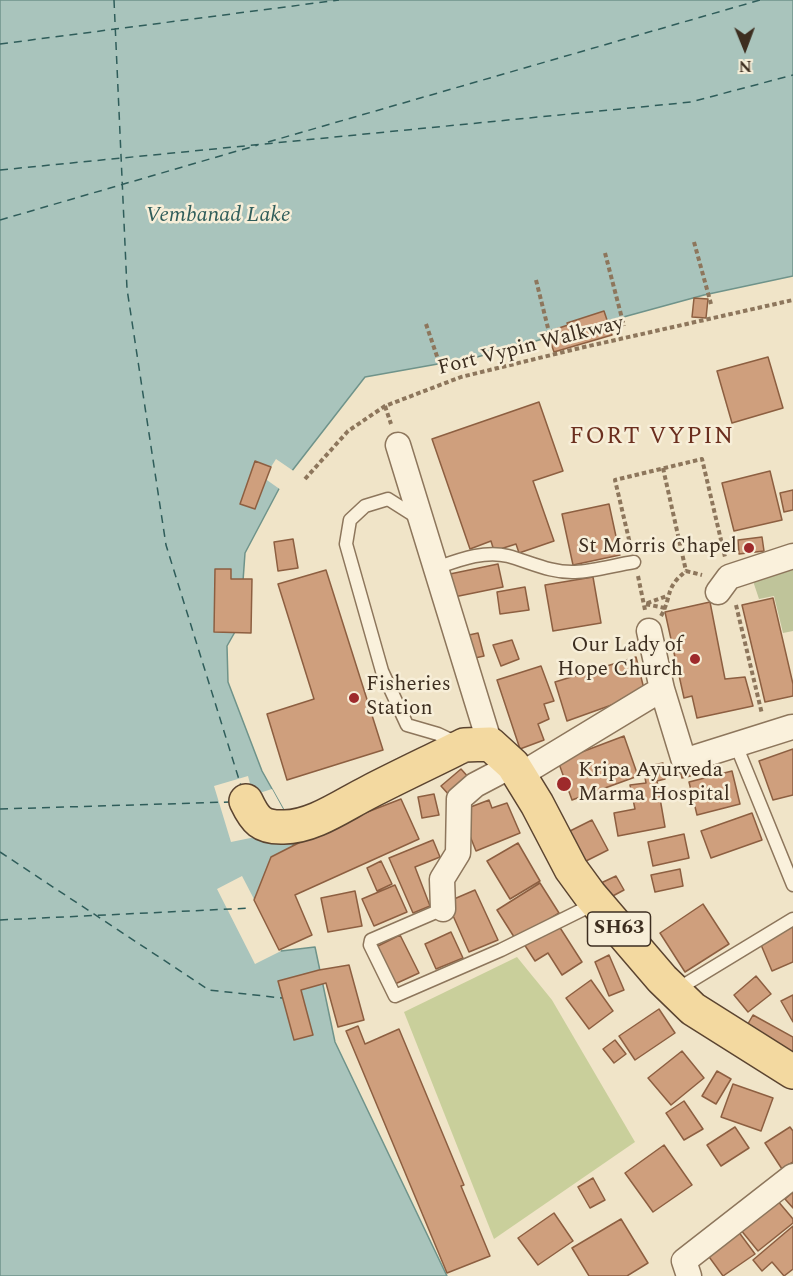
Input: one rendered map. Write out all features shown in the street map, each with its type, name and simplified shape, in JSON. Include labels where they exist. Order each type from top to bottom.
[{"type":"main road","points":[[246,801],[255,819],[268,826],[284,828],[298,826],[497,758]]},
{"type":"main road","name":"SH63","points":[[497,758],[597,903],[660,976],[693,1009],[793,1072]]},
{"type":"street","points":[[398,445],[497,758]]},
{"type":"street","points":[[728,591],[793,556]]},
{"type":"street","points":[[649,631],[662,689],[684,760],[792,727]]},
{"type":"street","points":[[443,909],[442,879],[458,853],[459,799],[475,785],[497,758],[662,689]]},
{"type":"street","points":[[689,1276],[684,1261],[793,1176]]},
{"type":"lane","points":[[422,520],[388,499],[365,506],[350,520],[346,544],[382,671],[407,725],[438,734],[497,758]]},
{"type":"lane","points":[[436,568],[468,557],[488,554],[507,556],[542,568],[574,572],[634,562]]},
{"type":"lane","points":[[736,745],[793,885]]},
{"type":"lane","points":[[443,909],[371,940],[370,945],[395,996],[501,950],[597,903]]},
{"type":"lane","points":[[675,990],[793,920]]},
{"type":"path","points":[[694,242],[711,304]]},
{"type":"path","points":[[605,253],[624,326]]},
{"type":"path","points":[[536,280],[552,344]]},
{"type":"path","name":"Fort Vypin Walkway","points":[[305,479],[348,431],[385,406],[461,377],[793,300]]},
{"type":"path","points":[[426,324],[442,370]]},
{"type":"path","points":[[649,631],[615,480],[702,459],[728,591],[767,735]]},
{"type":"path","points":[[663,468],[686,570]]},
{"type":"path","points":[[649,631],[665,608],[669,588],[686,570]]},
{"type":"path","points":[[686,570],[704,576],[728,591]]},
{"type":"path","points":[[665,608],[645,604],[668,596]]},
{"type":"green space","points":[[793,567],[793,631],[783,633],[774,596],[759,599],[753,581]]},
{"type":"green space","points":[[517,957],[552,1000],[635,1142],[494,1239],[404,1012]]},
{"type":"water","name":"Vembanad Lake","points":[[0,0],[793,0],[793,276],[704,295],[477,357],[365,377],[281,485],[245,553],[240,623],[227,646],[228,682],[262,771],[299,837],[254,899],[281,951],[315,947],[335,1042],[447,1276],[0,1276]]},
{"type":"pier","points":[[276,459],[295,472],[281,490],[264,478]]},
{"type":"pier","points":[[248,776],[253,795],[272,789],[294,829],[231,842],[214,786]]},
{"type":"pier","points":[[242,876],[281,951],[255,964],[217,889]]},
{"type":"building","points":[[694,298],[708,299],[706,318],[692,317]]},
{"type":"building","points":[[604,311],[612,335],[554,352],[547,332]]},
{"type":"building","points":[[768,357],[783,408],[732,423],[717,371]]},
{"type":"building","points":[[539,402],[563,471],[533,481],[554,541],[519,553],[516,544],[494,551],[491,541],[470,549],[432,439]]},
{"type":"building","points":[[255,461],[271,467],[255,509],[240,504]]},
{"type":"building","points":[[770,471],[782,520],[734,531],[722,483]]},
{"type":"building","points":[[793,490],[793,510],[784,512],[780,493]]},
{"type":"building","points":[[609,504],[620,555],[573,565],[562,514]]},
{"type":"building","name":"St Morris Chapel","points":[[762,537],[764,551],[739,554],[738,540]]},
{"type":"building","points":[[293,539],[298,568],[278,571],[274,542]]},
{"type":"building","points":[[498,564],[503,587],[454,597],[450,574]]},
{"type":"building","points":[[215,569],[231,569],[231,579],[252,579],[251,633],[214,632]]},
{"type":"building","points":[[326,570],[383,750],[287,780],[267,714],[314,699],[278,584]]},
{"type":"building","points":[[593,577],[601,623],[553,631],[545,585]]},
{"type":"building","points":[[525,587],[529,610],[500,614],[497,592]]},
{"type":"building","points":[[773,598],[793,684],[793,696],[765,702],[742,605]]},
{"type":"building","points":[[710,602],[725,679],[745,677],[753,706],[697,718],[692,696],[684,698],[665,612]]},
{"type":"building","points":[[478,633],[484,656],[466,660],[460,637]]},
{"type":"building","points":[[512,640],[519,659],[501,666],[493,645]]},
{"type":"building","points":[[636,657],[645,693],[567,721],[555,682]]},
{"type":"building","points":[[541,666],[554,701],[544,704],[549,719],[538,724],[544,740],[520,749],[497,680]]},
{"type":"building","points":[[624,736],[638,776],[572,800],[558,761]]},
{"type":"building","points":[[793,749],[793,795],[773,800],[759,761]]},
{"type":"building","points":[[691,760],[694,775],[682,778],[678,763]]},
{"type":"building","points":[[663,763],[665,779],[657,781],[665,827],[618,836],[614,813],[635,809],[630,785],[646,783],[643,767]]},
{"type":"building","points":[[461,769],[470,779],[450,796],[441,786]]},
{"type":"building","points":[[732,771],[740,804],[697,815],[689,782]]},
{"type":"building","points":[[434,794],[439,815],[422,818],[418,797]]},
{"type":"building","points":[[401,799],[419,839],[295,895],[312,935],[279,950],[254,900],[271,857],[334,825]]},
{"type":"building","points":[[489,800],[492,808],[507,803],[520,833],[476,851],[460,811]]},
{"type":"building","points":[[752,813],[762,840],[711,858],[701,831]]},
{"type":"building","points":[[592,820],[608,850],[580,864],[564,834]]},
{"type":"building","points":[[684,834],[689,858],[653,866],[648,842]]},
{"type":"building","points":[[433,840],[440,857],[415,867],[430,906],[413,913],[389,858]]},
{"type":"building","points":[[518,843],[540,881],[510,899],[487,861]]},
{"type":"building","points":[[381,861],[392,884],[377,891],[367,868]]},
{"type":"building","points":[[680,869],[683,886],[655,892],[651,875]]},
{"type":"building","points":[[616,876],[624,890],[609,898],[601,883]]},
{"type":"building","points":[[540,883],[559,913],[516,940],[497,910]]},
{"type":"building","points":[[395,885],[407,912],[374,926],[362,899]]},
{"type":"building","points":[[475,890],[498,940],[469,952],[447,902]]},
{"type":"building","points":[[355,891],[362,926],[328,932],[321,898]]},
{"type":"building","points":[[703,904],[729,944],[685,972],[660,933]]},
{"type":"building","points":[[557,923],[582,962],[562,975],[548,953],[535,961],[524,944]]},
{"type":"building","points":[[793,926],[793,962],[772,971],[759,940]]},
{"type":"building","points":[[451,932],[463,958],[436,969],[425,944]]},
{"type":"building","points":[[400,935],[419,973],[395,984],[376,947]]},
{"type":"building","points":[[609,955],[624,990],[609,996],[595,962]]},
{"type":"building","points":[[349,965],[364,1020],[338,1027],[326,983],[301,990],[313,1035],[294,1040],[278,981]]},
{"type":"building","points":[[756,976],[771,994],[748,1012],[734,995]]},
{"type":"building","points":[[591,980],[613,1011],[589,1029],[566,998]]},
{"type":"building","points":[[793,995],[793,1022],[781,1001]]},
{"type":"building","points":[[659,1009],[675,1033],[635,1060],[619,1036]]},
{"type":"building","points":[[753,1015],[793,1037],[793,1056],[745,1029]]},
{"type":"building","points":[[358,1026],[365,1044],[399,1029],[464,1185],[461,1186],[490,1256],[447,1273],[346,1031]]},
{"type":"building","points":[[615,1040],[626,1054],[614,1063],[603,1049]]},
{"type":"building","points":[[682,1051],[704,1078],[671,1105],[648,1078]]},
{"type":"building","points":[[717,1071],[731,1079],[716,1104],[702,1096]]},
{"type":"building","points":[[733,1084],[773,1098],[761,1131],[721,1117]]},
{"type":"building","points":[[684,1101],[703,1129],[684,1140],[666,1113]]},
{"type":"building","points":[[735,1127],[749,1148],[721,1166],[707,1145]]},
{"type":"building","points":[[790,1127],[793,1131],[793,1162],[782,1169],[765,1143]]},
{"type":"building","points":[[664,1145],[692,1185],[653,1212],[625,1173]]},
{"type":"building","points":[[593,1178],[605,1200],[590,1208],[578,1187]]},
{"type":"building","points":[[793,1192],[793,1208],[785,1199]]},
{"type":"building","points":[[777,1200],[793,1219],[793,1223],[758,1251],[740,1229]]},
{"type":"building","points":[[554,1213],[573,1241],[538,1265],[518,1238]]},
{"type":"building","points":[[621,1219],[648,1263],[627,1276],[589,1276],[572,1248]]},
{"type":"building","points":[[793,1226],[793,1269],[784,1276],[772,1262],[762,1271],[753,1260]]},
{"type":"building","points":[[738,1231],[755,1254],[723,1276],[707,1254]]},
{"type":"ferry route","points":[[114,0],[127,289],[166,545],[241,786]]},
{"type":"ferry route","points":[[0,44],[339,0]]},
{"type":"ferry route","points":[[268,142],[760,0]]},
{"type":"ferry route","points":[[0,170],[691,102],[793,75]]},
{"type":"ferry route","points":[[0,220],[258,145]]},
{"type":"ferry route","points":[[0,809],[230,802]]},
{"type":"ferry route","points":[[0,852],[209,990],[282,998]]},
{"type":"ferry route","points":[[0,920],[251,908]]},
{"type":"place","name":"St Morris Chapel","points":[[749,548]]},
{"type":"place","name":"Our Lady of Hope Church","points":[[695,659]]},
{"type":"place","name":"Fisheries Station","points":[[354,698]]},
{"type":"place","name":"Kripa Ayurveda Marma Hospital","points":[[564,784]]},
{"type":"district","name":"FORT VYPIN","points":[[652,438]]}]
